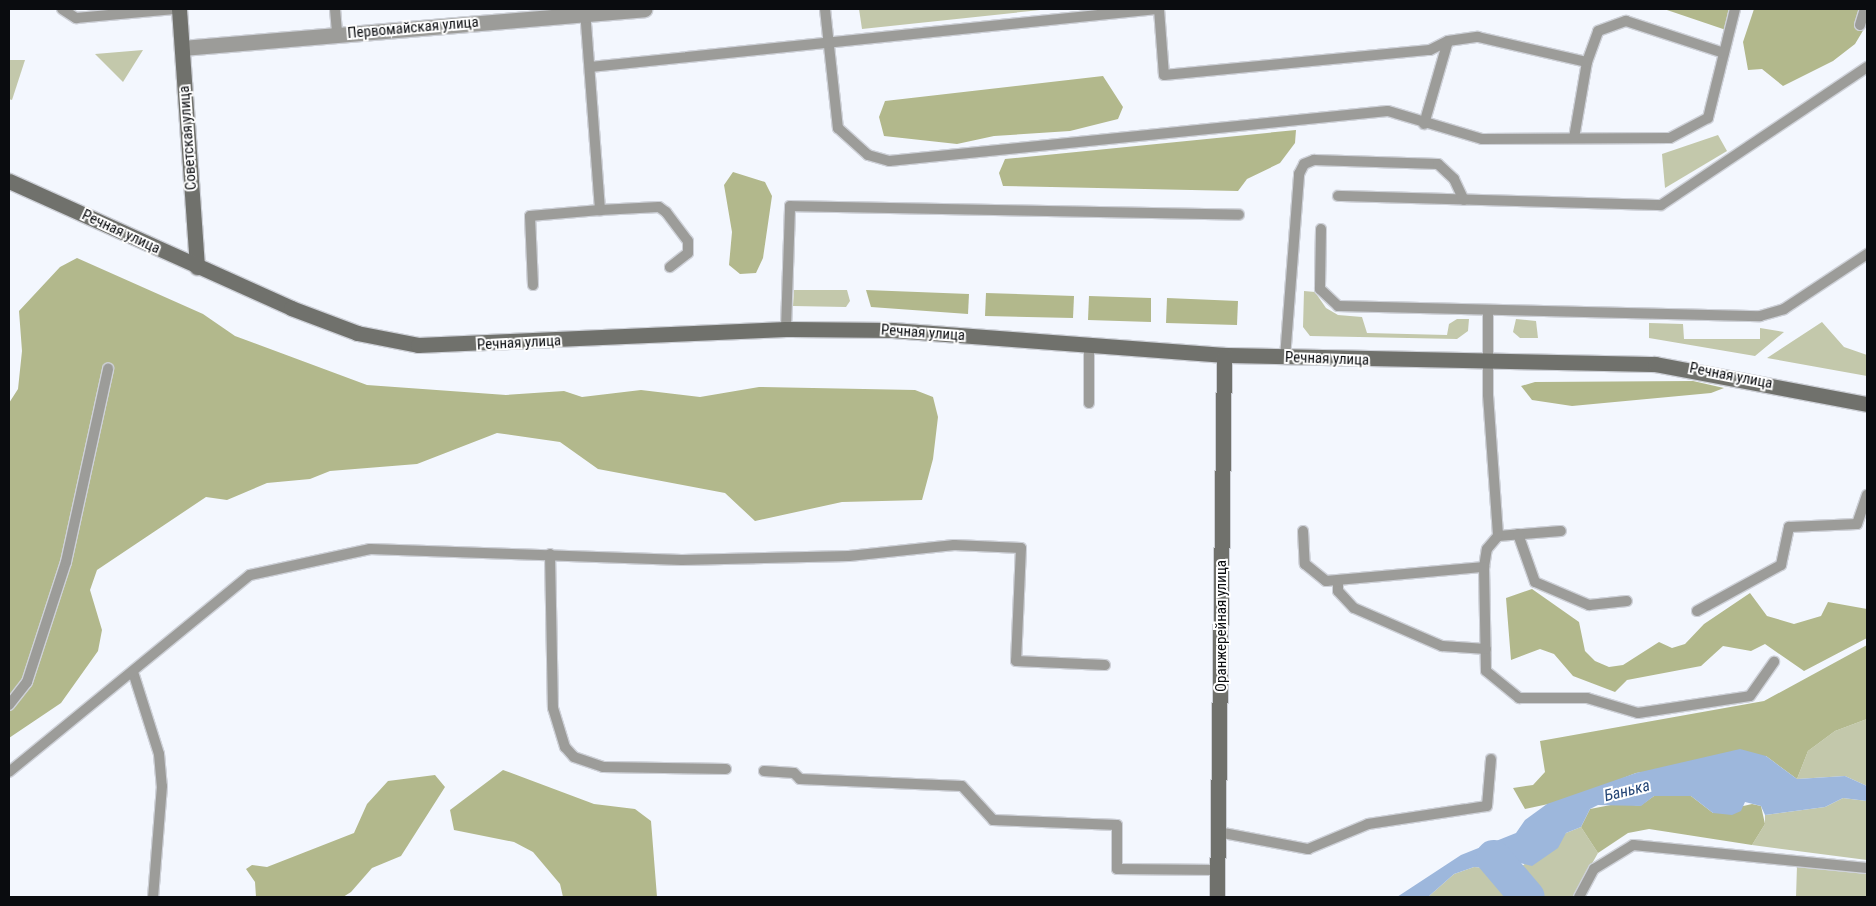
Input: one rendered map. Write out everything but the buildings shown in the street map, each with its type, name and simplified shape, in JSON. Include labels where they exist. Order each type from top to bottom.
[{"type":"main road","name":"Советская улица","points":[[179,9],[196,267]]},
{"type":"main road","name":"Речная улица","points":[[9,181],[196,267],[358,334],[418,345],[786,329],[893,330],[1285,358],[1654,364],[1867,404]]},
{"type":"main road","name":"Оранжерейная улица","points":[[1217,897],[1224,355]]},
{"type":"street","name":"Первомайская улица","points":[[182,48],[585,11],[644,9]]},
{"type":"lane","points":[[62,9],[76,18],[175,9]]},
{"type":"lane","points":[[335,9],[337,34]]},
{"type":"lane","points":[[825,9],[838,128],[868,155],[889,161],[1388,111],[1424,124],[1482,139],[1670,138],[1708,118],[1735,9]]},
{"type":"lane","points":[[590,67],[1158,9],[1164,75],[1430,50],[1448,41],[1478,37],[1587,62]]},
{"type":"lane","points":[[1860,25],[1864,9]]},
{"type":"lane","points":[[585,11],[600,210]]},
{"type":"lane","points":[[1574,138],[1587,62],[1598,31],[1626,21],[1724,53]]},
{"type":"lane","points":[[1424,124],[1448,41]]},
{"type":"lane","points":[[1338,196],[1661,205],[1867,67]]},
{"type":"lane","points":[[1285,358],[1298,174],[1304,164],[1314,160],[1438,164],[1454,179],[1464,200]]},
{"type":"lane","points":[[786,329],[790,206],[1239,215]]},
{"type":"lane","points":[[533,285],[530,216],[659,207],[666,212],[688,241],[688,253],[670,267]]},
{"type":"lane","points":[[1321,229],[1320,288],[1331,303],[1488,311],[1760,316],[1784,309],[1867,254]]},
{"type":"lane","points":[[1488,311],[1487,362],[1498,536],[1487,549],[1484,567],[1486,671],[1519,698],[1586,698],[1638,713],[1750,696],[1774,662]]},
{"type":"lane","points":[[1089,345],[1089,403]]},
{"type":"lane","points":[[9,705],[27,682],[66,562],[108,370]]},
{"type":"lane","points":[[1697,611],[1781,565],[1790,527],[1857,524],[1867,495]]},
{"type":"lane","points":[[1303,531],[1306,564],[1326,581],[1484,567]]},
{"type":"lane","points":[[1498,536],[1561,531]]},
{"type":"lane","points":[[1518,534],[1535,582],[1589,605],[1628,602]]},
{"type":"lane","points":[[9,772],[250,575],[370,549],[740,559],[849,556],[954,544],[1021,548],[1016,661],[1104,664]]},
{"type":"lane","points":[[550,554],[553,708],[565,748],[574,757],[604,767],[726,770]]},
{"type":"lane","points":[[1338,580],[1338,592],[1354,608],[1442,646],[1486,650]]},
{"type":"lane","points":[[133,672],[159,754],[162,786],[153,897]]},
{"type":"lane","points":[[1218,832],[1308,849],[1368,824],[1487,806],[1491,759]]},
{"type":"lane","points":[[764,771],[794,772],[800,779],[962,786],[994,820],[1117,825],[1117,868],[1218,870]]},
{"type":"lane","points":[[1580,897],[1594,869],[1633,844],[1867,868]]},
{"type":"green space","points":[[859,9],[1050,9],[862,29]]},
{"type":"green space","points":[[1664,9],[1731,9],[1726,30]]},
{"type":"green space","points":[[1754,9],[1867,9],[1867,24],[1855,44],[1833,61],[1783,86],[1762,69],[1748,70],[1743,42]]},
{"type":"green space","points":[[143,50],[123,82],[95,54]]},
{"type":"green space","points":[[9,60],[25,60],[12,100],[9,99]]},
{"type":"green space","points":[[1103,76],[1123,107],[1118,119],[1070,131],[994,136],[957,144],[884,136],[879,117],[885,101]]},
{"type":"green space","points":[[1296,130],[1295,143],[1280,163],[1247,179],[1238,191],[1003,186],[999,173],[1005,159]]},
{"type":"green space","points":[[1718,135],[1727,151],[1665,188],[1662,154]]},
{"type":"green space","points":[[733,172],[765,182],[772,196],[763,258],[756,273],[740,274],[729,265],[732,232],[724,185]]},
{"type":"green space","points":[[77,258],[203,314],[235,336],[367,385],[506,395],[564,391],[582,397],[641,390],[700,397],[759,387],[915,390],[933,397],[938,417],[933,459],[922,500],[842,502],[755,521],[725,493],[598,469],[560,442],[497,433],[417,464],[330,471],[310,479],[267,483],[227,500],[206,497],[97,570],[90,590],[102,630],[98,651],[61,703],[9,738],[9,403],[18,389],[22,351],[19,311],[60,267]]},
{"type":"green space","points":[[794,290],[847,290],[850,301],[846,307],[793,306]]},
{"type":"green space","points":[[866,290],[969,294],[968,314],[871,307]]},
{"type":"green space","points":[[1304,291],[1315,292],[1326,308],[1338,315],[1362,317],[1367,333],[1447,335],[1449,324],[1457,319],[1469,319],[1468,331],[1457,339],[1310,336],[1303,327]]},
{"type":"green space","points":[[986,293],[1074,296],[1073,318],[985,316]]},
{"type":"green space","points":[[1089,296],[1151,298],[1151,322],[1088,320]]},
{"type":"green space","points":[[1167,298],[1238,301],[1237,325],[1166,323]]},
{"type":"green space","points":[[1516,319],[1536,321],[1538,338],[1520,338],[1513,332]]},
{"type":"green space","points":[[1822,322],[1844,347],[1867,355],[1867,376],[1767,358]]},
{"type":"green space","points":[[1649,323],[1683,324],[1684,339],[1760,339],[1760,328],[1784,332],[1755,356],[1649,338]]},
{"type":"green space","points":[[1693,381],[1724,388],[1711,393],[1572,406],[1532,400],[1521,386],[1535,382]]},
{"type":"green space","points":[[1532,589],[1579,622],[1585,651],[1595,661],[1609,667],[1623,665],[1659,642],[1672,648],[1685,644],[1704,624],[1750,593],[1767,616],[1794,624],[1821,616],[1828,602],[1867,609],[1867,638],[1804,671],[1765,644],[1751,651],[1723,646],[1701,666],[1627,680],[1615,692],[1573,676],[1554,654],[1540,649],[1511,660],[1506,598]]},
{"type":"green space","points":[[1867,645],[1867,719],[1835,731],[1808,751],[1797,779],[1766,756],[1636,773],[1567,800],[1525,809],[1513,788],[1533,785],[1545,772],[1540,741],[1764,701]]},
{"type":"green space","points":[[1867,719],[1867,786],[1845,776],[1797,779],[1808,751],[1835,731]]},
{"type":"green space","points":[[503,770],[594,804],[635,809],[651,821],[657,897],[563,897],[560,884],[533,852],[514,842],[454,830],[450,810]]},
{"type":"green space","points":[[435,775],[445,787],[401,856],[372,868],[351,892],[343,897],[256,897],[255,882],[246,869],[252,865],[267,867],[354,833],[367,804],[388,781]]},
{"type":"green space","points":[[1654,796],[1691,796],[1713,813],[1752,804],[1761,806],[1765,824],[1752,845],[1649,829],[1628,833],[1598,853],[1581,827],[1590,809],[1621,803],[1640,806]]},
{"type":"green space","points":[[1843,798],[1867,801],[1867,860],[1752,845],[1765,824],[1765,815],[1825,807]]},
{"type":"green space","points":[[1581,827],[1598,853],[1573,897],[1527,897],[1500,871],[1512,897],[1428,897],[1454,874],[1474,867],[1499,869],[1511,861],[1522,866],[1566,833]]},
{"type":"green space","points":[[1797,866],[1867,874],[1867,897],[1796,897]]},
{"type":"water","name":"Банька","points":[[1740,749],[1766,756],[1797,779],[1845,776],[1867,786],[1867,801],[1843,798],[1825,807],[1765,815],[1761,806],[1745,802],[1741,811],[1732,815],[1713,813],[1691,796],[1654,796],[1641,806],[1598,805],[1590,809],[1581,827],[1566,833],[1558,848],[1532,866],[1512,861],[1499,869],[1474,867],[1454,874],[1428,897],[1397,897],[1461,855],[1516,833],[1525,820],[1547,804],[1636,773]]},
{"type":"waterway","points":[[1493,857],[1527,897]]}]
